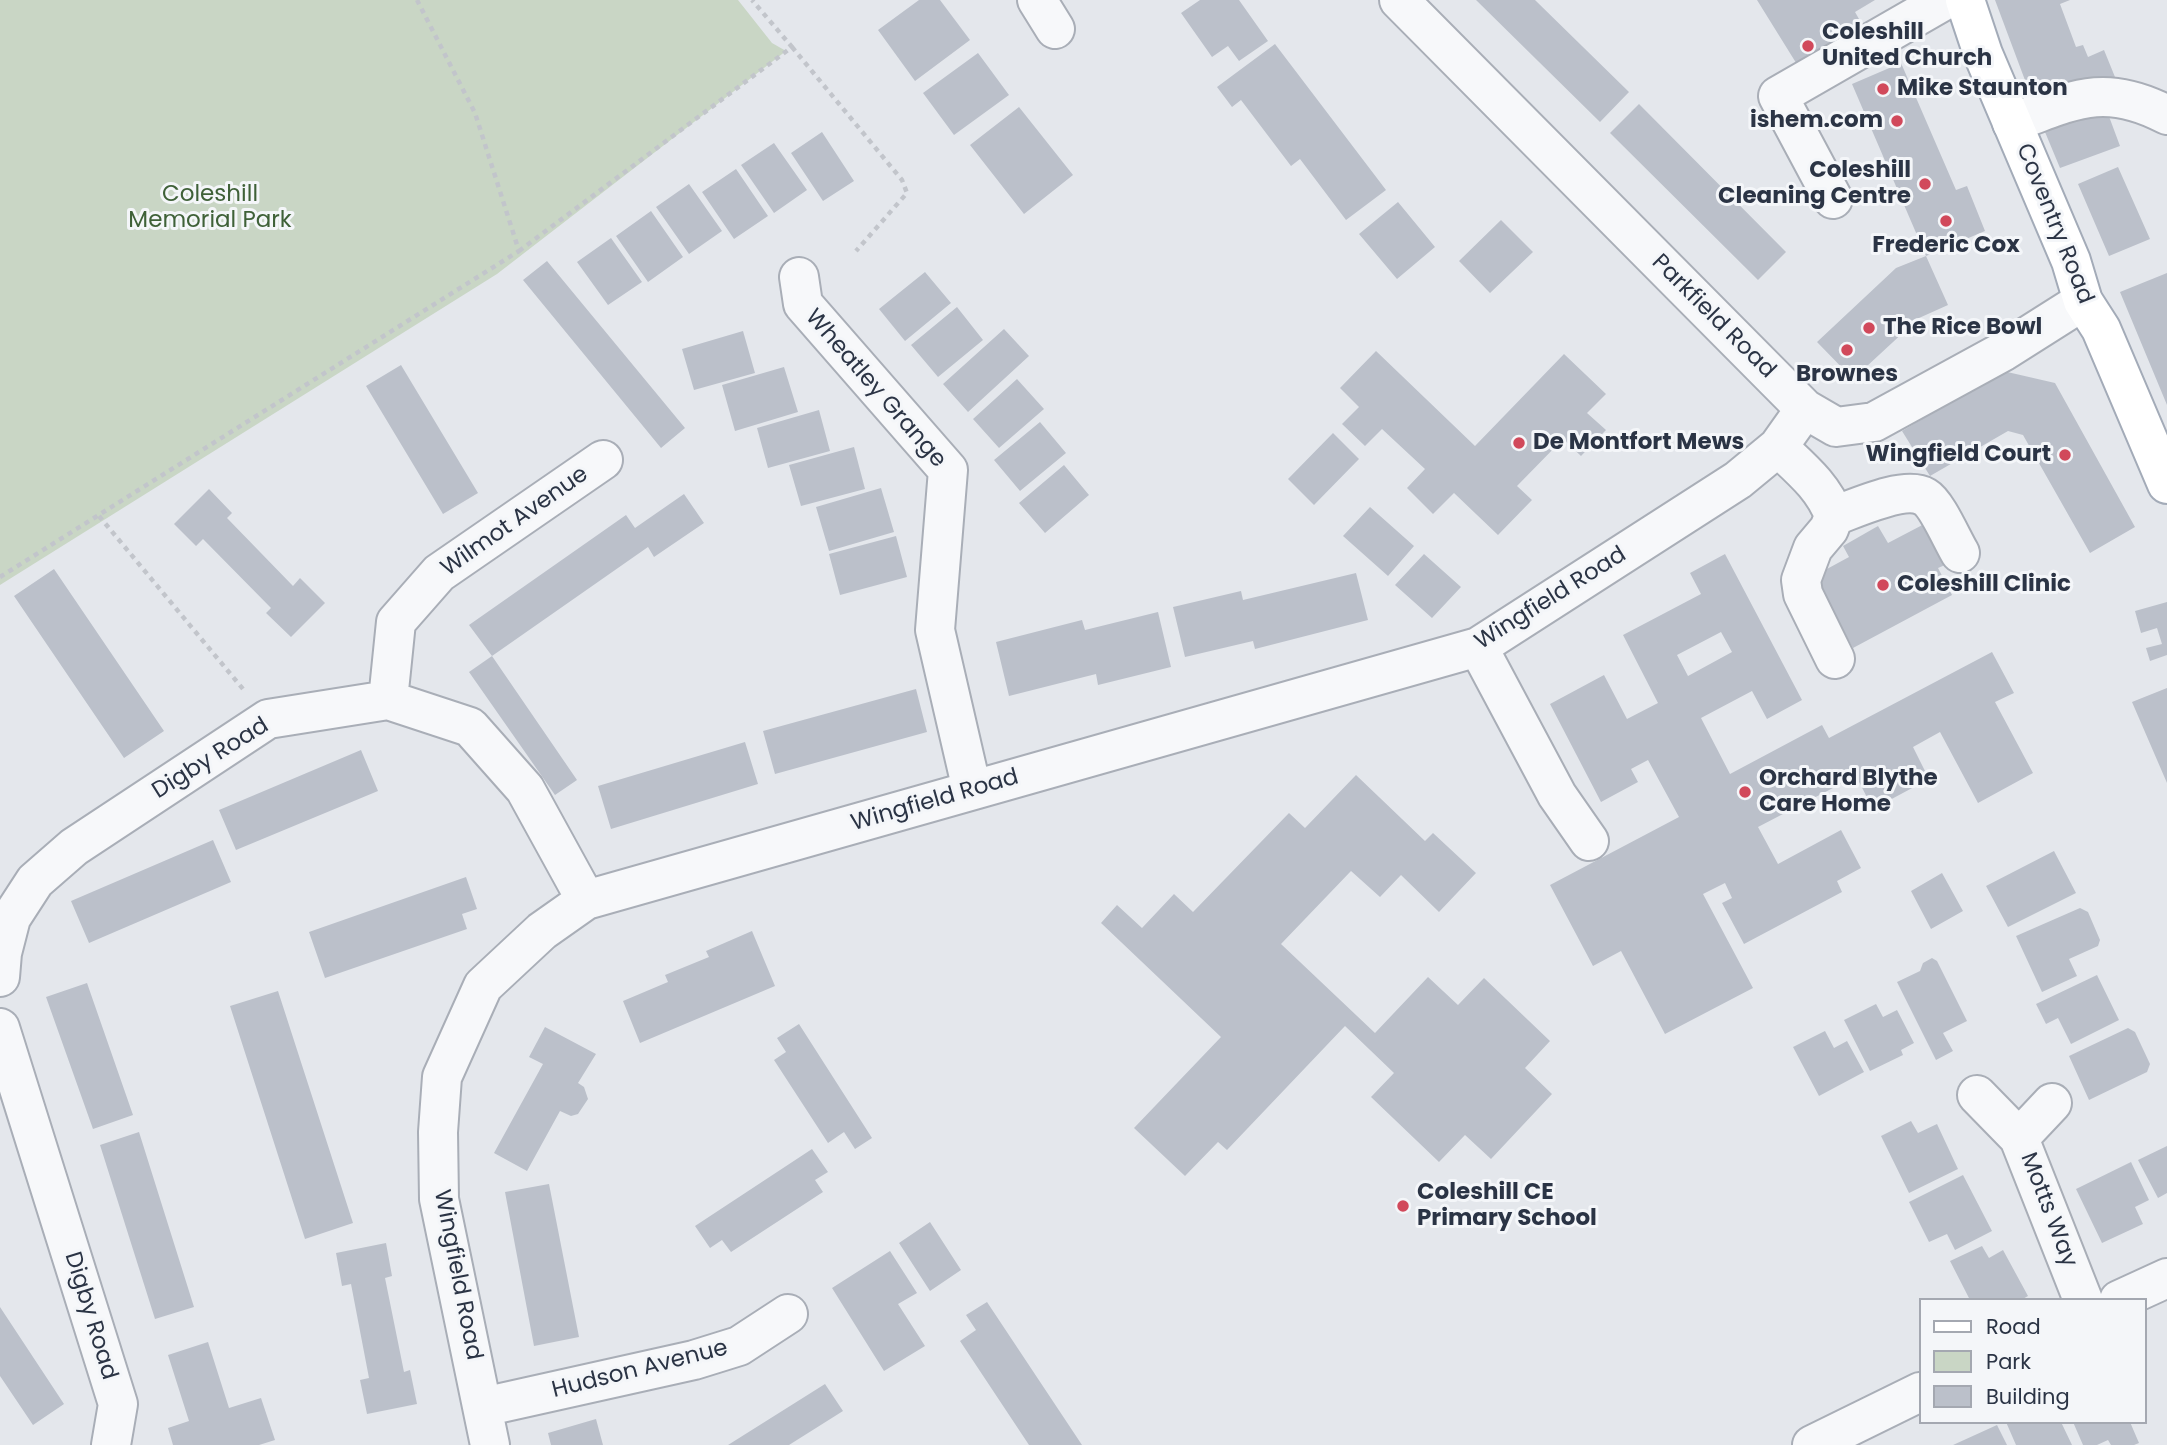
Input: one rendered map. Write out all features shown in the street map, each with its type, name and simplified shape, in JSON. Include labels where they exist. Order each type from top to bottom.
[{"type":"main road","name":"Coventry Road","points":[[1965,0],[1983,54],[2071,261],[2083,301],[2101,329],[2167,484]]},
{"type":"street","name":"Parkfield Road","points":[[1399,0],[1805,410],[1836,426],[1874,422],[2004,351],[2083,301]]},
{"type":"street","points":[[1833,199],[1778,96],[1945,0]]},
{"type":"street","points":[[2012,123],[2081,97],[2115,96],[2141,102],[2167,115]]},
{"type":"street","name":"Wheatley Grange","points":[[799,277],[803,304],[948,470],[935,630],[972,790]]},
{"type":"street","name":"Wingfield Road","points":[[490,1445],[439,1199],[438,1132],[442,1077],[483,986],[542,931],[586,900],[1478,647],[1738,480],[1778,447],[1805,410]]},
{"type":"street","points":[[1778,447],[1828,499],[1834,516],[1829,529],[1813,548],[1801,580],[1803,594],[1835,659]]},
{"type":"street","name":"Wilmot Avenue","points":[[388,700],[397,622],[439,573],[603,460]]},
{"type":"street","points":[[1834,516],[1883,499],[1908,494],[1924,496],[1933,506],[1960,553]]},
{"type":"street","points":[[1478,647],[1557,795],[1589,841]]},
{"type":"street","name":"Digby Road","points":[[1,961],[11,918],[35,881],[74,847],[268,719],[388,700],[470,727],[525,789],[586,900]]},
{"type":"street","name":"Digby Road","points":[[0,1028],[118,1404],[111,1445]]},
{"type":"street","name":"Motts Way","points":[[1977,1095],[2019,1138],[2082,1298]]},
{"type":"street","points":[[2019,1138],[2052,1103]]},
{"type":"street","points":[[2123,1298],[2167,1278]]},
{"type":"street","name":"Hudson Avenue","points":[[483,1407],[694,1360],[739,1346],[788,1314]]},
{"type":"street","points":[[1812,1445],[1918,1393]]},
{"type":"path","points":[[417,0],[475,113],[519,251]]},
{"type":"path","points":[[752,0],[902,180],[906,193],[856,251]]},
{"type":"path","points":[[0,577],[519,251],[792,47]]},
{"type":"path","points":[[99,515],[268,719]]},
{"type":"green space","name":"Coleshill Memorial Park","points":[[0,0],[738,0],[772,43],[786,51],[497,274],[0,585]]},
{"type":"building","points":[[919,0],[940,0],[970,40],[915,81],[878,30]]},
{"type":"building","points":[[1200,0],[1239,0],[1268,41],[1239,61],[1228,46],[1212,57],[1181,13]]},
{"type":"building","points":[[1476,0],[1535,0],[1629,92],[1600,122]]},
{"type":"building","name":"Coleshill United Church","points":[[1757,0],[1875,0],[1855,12],[1863,26],[1798,66]]},
{"type":"building","points":[[1995,0],[2070,0],[2060,4],[2076,47],[2083,45],[2088,57],[2104,50],[2115,77],[2035,107]]},
{"type":"building","points":[[1275,44],[1386,190],[1346,220],[1300,159],[1291,166],[1241,100],[1232,107],[1217,87]]},
{"type":"building","points":[[978,53],[1009,95],[954,135],[923,93]]},
{"type":"building","points":[[1901,63],[1956,190],[1967,186],[1985,231],[1926,256],[1852,84]]},
{"type":"building","points":[[1639,104],[1786,252],[1758,280],[1610,133]]},
{"type":"building","points":[[1019,107],[1073,175],[1024,214],[970,145]]},
{"type":"building","points":[[2107,111],[2120,146],[2060,168],[2040,120]]},
{"type":"building","points":[[822,132],[854,181],[823,201],[791,153]]},
{"type":"building","points":[[774,143],[807,190],[774,213],[741,165]]},
{"type":"building","points":[[2118,167],[2150,239],[2109,256],[2078,184]]},
{"type":"building","points":[[736,169],[768,216],[734,239],[702,192]]},
{"type":"building","points":[[689,184],[722,231],[689,254],[656,207]]},
{"type":"building","points":[[1398,202],[1435,247],[1397,279],[1359,234]]},
{"type":"building","points":[[651,211],[683,257],[648,282],[616,236]]},
{"type":"building","points":[[1501,220],[1533,252],[1490,293],[1459,261]]},
{"type":"building","points":[[611,238],[642,282],[608,305],[577,262]]},
{"type":"building","points":[[1926,256],[1948,305],[1919,318],[1853,379],[1817,342],[1896,268]]},
{"type":"building","points":[[547,261],[685,428],[661,448],[523,280]]},
{"type":"building","points":[[925,272],[951,303],[905,341],[879,309]]},
{"type":"building","points":[[2167,273],[2167,405],[2120,292]]},
{"type":"building","points":[[957,307],[983,340],[938,377],[911,345]]},
{"type":"building","points":[[1004,329],[1029,356],[968,412],[943,384]]},
{"type":"building","points":[[743,331],[755,373],[694,390],[682,349]]},
{"type":"building","name":"De Montfort Mews","points":[[1376,351],[1475,446],[1564,354],[1606,394],[1587,413],[1606,430],[1581,456],[1563,439],[1517,486],[1532,500],[1498,535],[1454,493],[1433,514],[1407,488],[1425,469],[1382,429],[1365,446],[1342,424],[1359,407],[1340,388]]},
{"type":"building","points":[[401,365],[478,493],[443,514],[366,386]]},
{"type":"building","points":[[784,367],[798,412],[735,431],[722,385]]},
{"type":"building","name":"Wingfield Court","points":[[2003,371],[2055,383],[2135,527],[2090,553],[2023,435],[2008,431],[1930,476],[1902,431]]},
{"type":"building","points":[[1017,379],[1044,409],[999,448],[973,419]]},
{"type":"building","points":[[819,410],[830,451],[768,468],[757,428]]},
{"type":"building","points":[[1040,422],[1066,453],[1020,491],[994,460]]},
{"type":"building","points":[[1333,433],[1359,459],[1314,505],[1288,479]]},
{"type":"building","points":[[854,447],[865,489],[801,506],[789,465]]},
{"type":"building","points":[[1064,465],[1089,495],[1045,533],[1019,503]]},
{"type":"building","points":[[881,488],[894,532],[829,551],[816,507]]},
{"type":"building","points":[[209,489],[232,513],[227,518],[293,586],[300,578],[325,603],[291,637],[266,613],[271,608],[203,539],[196,546],[174,524]]},
{"type":"building","points":[[684,494],[704,523],[654,557],[648,547],[492,656],[469,625],[626,515],[635,528]]},
{"type":"building","points":[[1370,507],[1414,546],[1388,576],[1343,536]]},
{"type":"building","name":"Coleshill Clinic","points":[[1930,521],[1952,562],[1938,568],[1952,595],[1853,648],[1814,576],[1849,557],[1843,546],[1878,526],[1888,543]]},
{"type":"building","points":[[896,536],[907,577],[840,595],[829,554]]},
{"type":"building","points":[[1424,554],[1461,587],[1432,618],[1395,585]]},
{"type":"building","name":"Orchard Blythe Care Home","points":[[1725,554],[1802,700],[1767,719],[1752,691],[1701,718],[1730,774],[1822,725],[1829,738],[1992,652],[2014,693],[1995,702],[2033,773],[1978,803],[1940,732],[1913,747],[1929,779],[1873,809],[1856,776],[1758,827],[1778,864],[1841,830],[1861,868],[1837,881],[1842,892],[1744,944],[1722,903],[1732,898],[1725,883],[1703,894],[1753,988],[1665,1034],[1621,951],[1593,966],[1550,885],[1679,817],[1648,760],[1631,769],[1638,782],[1601,802],[1550,704],[1604,675],[1627,719],[1658,703],[1623,635],[1701,594],[1690,573]],"holes":[[[1721,632],[1732,652],[1688,676],[1677,655]]]},
{"type":"building","points":[[54,569],[164,731],[124,758],[14,596]]},
{"type":"building","points":[[1356,573],[1368,620],[1255,649],[1253,641],[1185,657],[1173,607],[1241,591],[1243,600]]},
{"type":"building","points":[[2167,602],[2167,655],[2150,661],[2146,648],[2162,644],[2157,628],[2141,633],[2135,611]]},
{"type":"building","points":[[1158,612],[1171,667],[1098,685],[1096,674],[1009,696],[996,642],[1082,620],[1085,630]]},
{"type":"building","points":[[492,656],[577,780],[555,795],[469,672]]},
{"type":"building","points":[[2167,688],[2167,783],[2132,702]]},
{"type":"building","points":[[916,689],[927,732],[775,774],[763,731]]},
{"type":"building","points":[[745,742],[758,784],[611,829],[598,786]]},
{"type":"building","points":[[361,750],[378,791],[236,850],[219,810]]},
{"type":"building","points":[[1356,775],[1425,841],[1433,833],[1476,873],[1439,912],[1401,875],[1380,897],[1351,871],[1281,944],[1375,1033],[1428,977],[1458,1005],[1484,978],[1550,1041],[1525,1068],[1552,1094],[1491,1159],[1465,1135],[1439,1162],[1371,1097],[1394,1073],[1345,1026],[1227,1150],[1218,1142],[1185,1176],[1134,1128],[1221,1037],[1101,923],[1117,905],[1142,928],[1174,894],[1193,912],[1289,813],[1305,828]]},
{"type":"building","points":[[213,840],[231,882],[89,943],[71,901]]},
{"type":"building","points":[[2054,851],[2076,893],[2008,927],[1986,886]]},
{"type":"building","points":[[1942,873],[1963,911],[1931,929],[1911,891]]},
{"type":"building","points":[[466,877],[477,909],[462,914],[467,929],[325,978],[309,932]]},
{"type":"building","points":[[2080,908],[2088,912],[2100,940],[2098,946],[2069,959],[2077,976],[2042,992],[2016,936]]},
{"type":"building","points":[[752,931],[775,986],[640,1043],[623,1001],[668,982],[665,975],[709,957],[706,951]]},
{"type":"building","points":[[1932,958],[1937,961],[1967,1021],[1943,1033],[1953,1051],[1936,1060],[1897,982],[1920,971],[1923,963]]},
{"type":"building","points":[[2097,975],[2119,1020],[2071,1044],[2058,1018],[2046,1024],[2036,1004]]},
{"type":"building","points":[[87,983],[133,1115],[93,1129],[46,997]]},
{"type":"building","points":[[278,991],[353,1223],[305,1239],[230,1006]]},
{"type":"building","points":[[1876,1004],[1883,1017],[1897,1010],[1914,1043],[1901,1050],[1903,1055],[1870,1071],[1844,1020]]},
{"type":"building","points":[[799,1024],[872,1138],[855,1149],[844,1132],[828,1143],[774,1060],[786,1052],[777,1038]]},
{"type":"building","points":[[545,1027],[596,1054],[578,1083],[584,1087],[588,1099],[578,1114],[571,1116],[560,1111],[527,1171],[494,1153],[543,1064],[529,1057]]},
{"type":"building","points":[[2128,1028],[2135,1032],[2150,1064],[2147,1072],[2089,1100],[2069,1056]]},
{"type":"building","points":[[1825,1031],[1834,1048],[1847,1041],[1864,1072],[1819,1096],[1793,1047]]},
{"type":"building","points":[[1911,1121],[1918,1133],[1937,1124],[1958,1169],[1909,1193],[1881,1136]]},
{"type":"building","points":[[139,1132],[194,1307],[155,1319],[100,1145]]},
{"type":"building","points":[[2167,1146],[2167,1193],[2158,1198],[2138,1160]]},
{"type":"building","points":[[812,1149],[828,1172],[815,1180],[823,1192],[731,1252],[722,1240],[710,1248],[695,1226]]},
{"type":"building","points":[[2131,1162],[2149,1200],[2135,1207],[2143,1224],[2102,1243],[2076,1189]]},
{"type":"building","points":[[1963,1175],[1992,1231],[1955,1250],[1947,1234],[1929,1242],[1909,1202]]},
{"type":"building","points":[[549,1184],[579,1337],[534,1346],[505,1192]]},
{"type":"building","points":[[930,1222],[961,1270],[930,1291],[899,1243]]},
{"type":"building","points":[[386,1243],[392,1276],[385,1278],[404,1372],[410,1370],[417,1404],[367,1414],[360,1380],[369,1378],[351,1284],[342,1286],[336,1253]]},
{"type":"building","points":[[1982,1246],[1989,1258],[2003,1250],[2028,1296],[1969,1298],[1950,1261]]},
{"type":"building","points":[[890,1251],[917,1293],[898,1304],[925,1346],[884,1371],[832,1288]]},
{"type":"building","points":[[987,1302],[1082,1445],[1029,1445],[960,1341],[976,1330],[966,1315]]},
{"type":"building","points":[[0,1307],[64,1404],[33,1425],[0,1376]]},
{"type":"building","points":[[208,1342],[229,1408],[261,1398],[275,1440],[259,1445],[173,1445],[168,1428],[189,1421],[168,1355]]},
{"type":"building","points":[[825,1384],[843,1411],[789,1445],[728,1445]]},
{"type":"building","points":[[596,1419],[603,1445],[551,1445],[548,1433]]},
{"type":"building","points":[[2007,1424],[2062,1424],[2072,1445],[2016,1445]]},
{"type":"building","points":[[2074,1424],[2131,1424],[2139,1443],[2111,1445],[2108,1440],[2097,1445],[2083,1445]]},
{"type":"building","points":[[1997,1425],[2007,1445],[1953,1445]]},
{"type":"place","name":"Coleshill United Church","points":[[1808,46]]},
{"type":"place","name":"Mike Staunton","points":[[1883,89]]},
{"type":"place","name":"ishem.com","points":[[1897,121]]},
{"type":"place","name":"Coleshill Cleaning Centre","points":[[1925,184]]},
{"type":"place","name":"Frederic Cox","points":[[1946,221]]},
{"type":"place","name":"The Rice Bowl","points":[[1869,328]]},
{"type":"place","name":"Brownes","points":[[1847,350]]},
{"type":"place","name":"De Montfort Mews","points":[[1519,443]]},
{"type":"place","name":"Wingfield Court","points":[[2065,455]]},
{"type":"place","name":"Coleshill Clinic","points":[[1883,585]]},
{"type":"place","name":"Orchard Blythe Care Home","points":[[1745,792]]},
{"type":"place","name":"Coleshill CE Primary School","points":[[1403,1206]]}]
